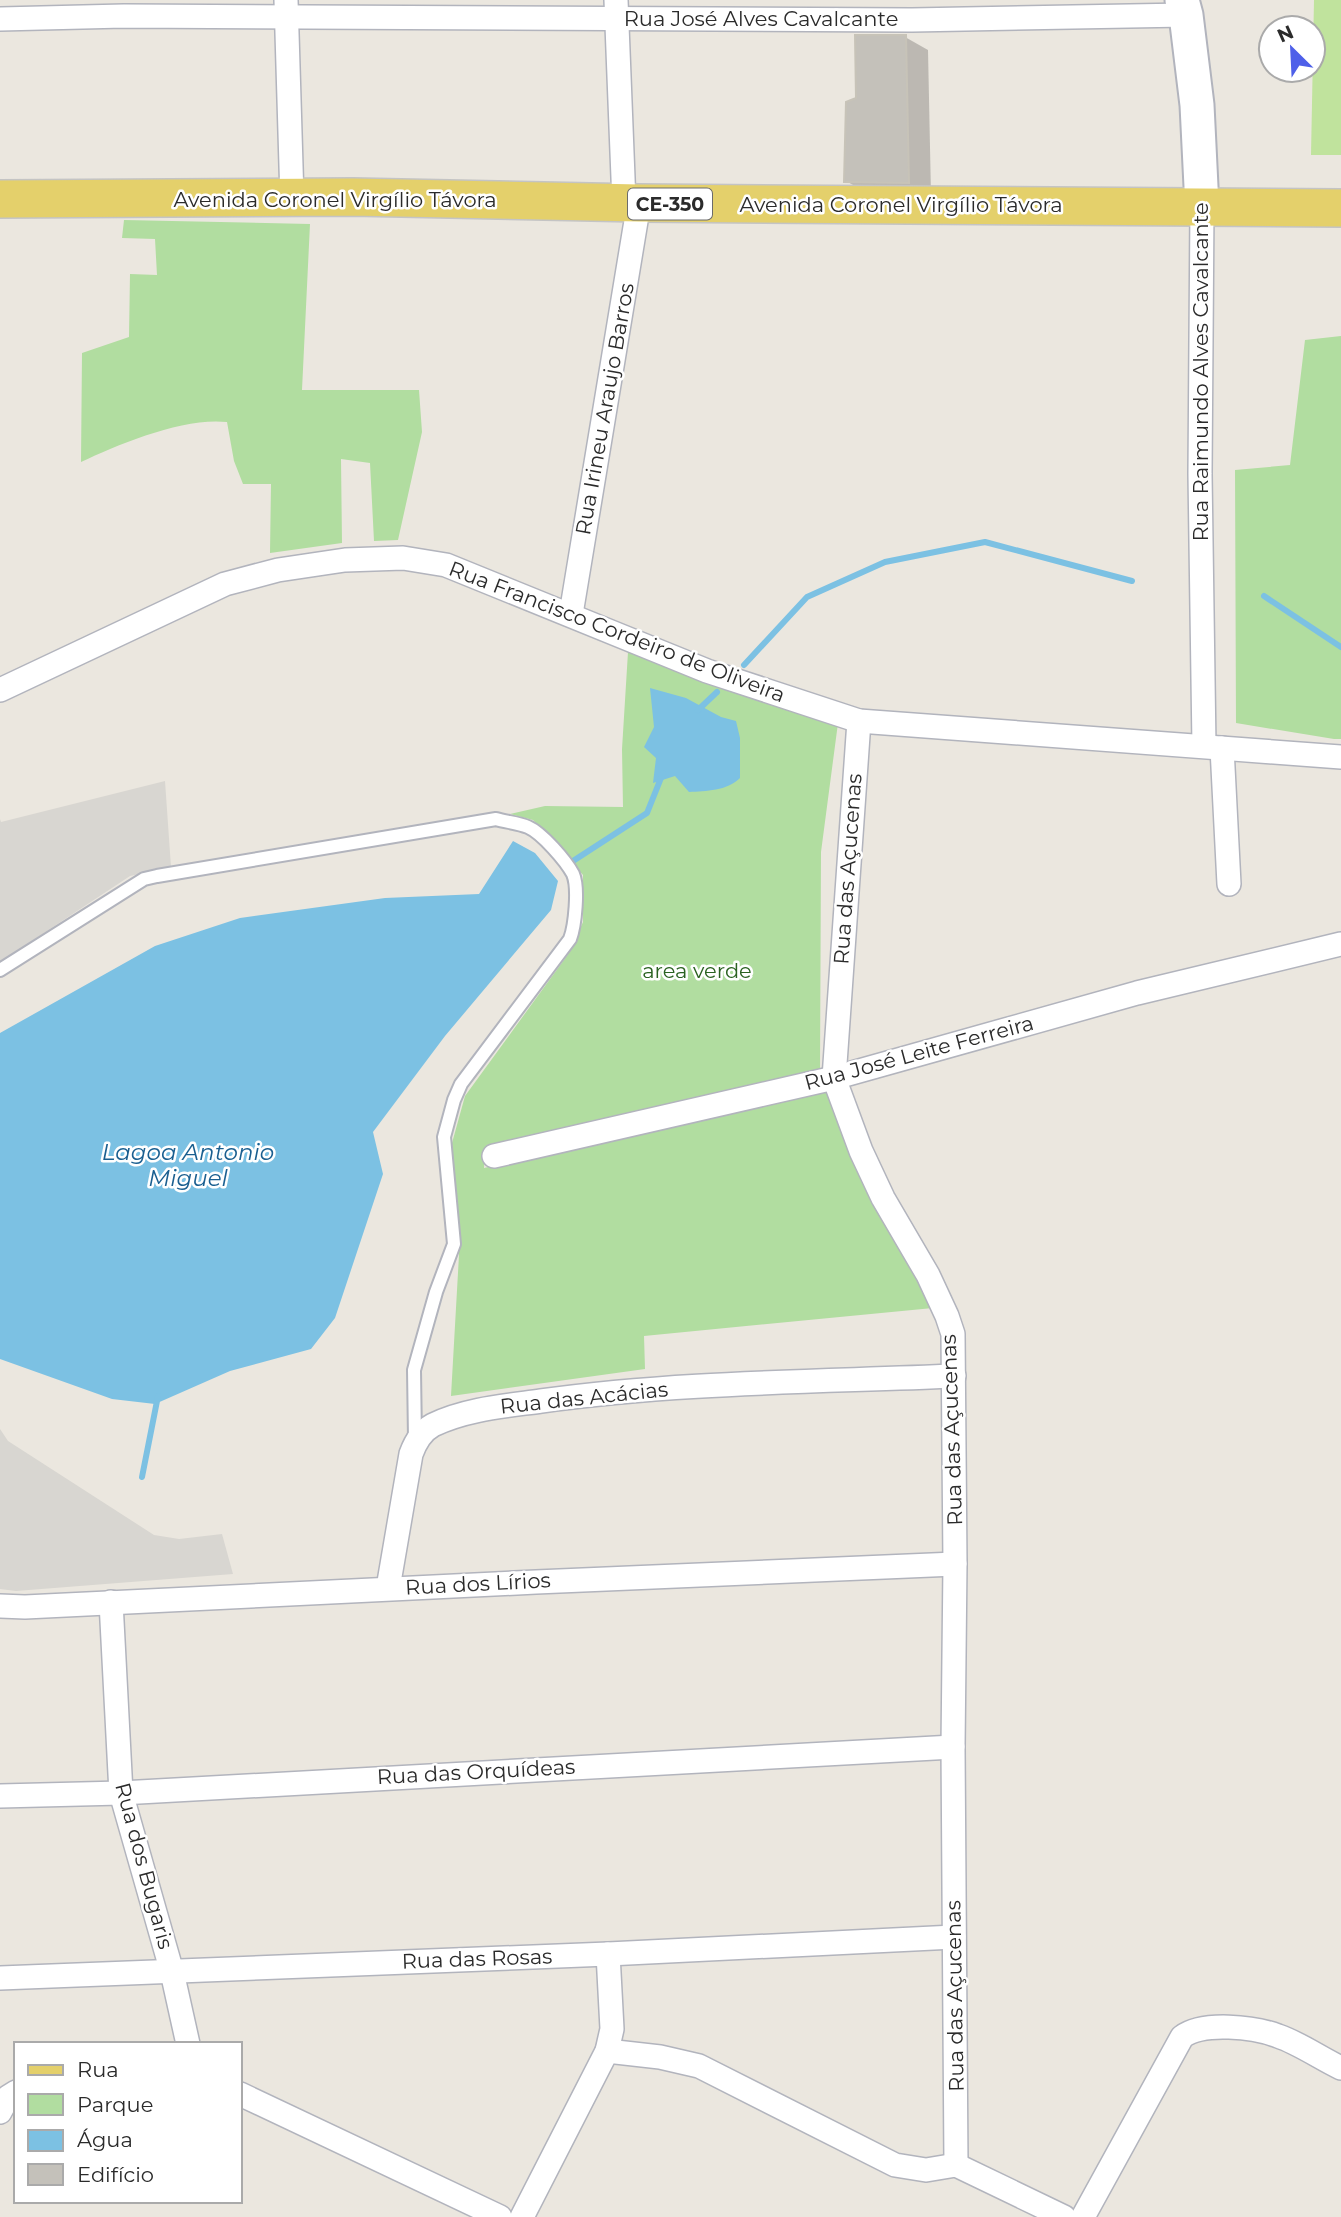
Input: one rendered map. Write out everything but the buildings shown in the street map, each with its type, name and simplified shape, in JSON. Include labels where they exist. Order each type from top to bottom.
[{"type":"main road","name":"Avenida Coronel Virgílio Távora","points":[[0,199],[353,197],[632,203],[1341,208]]},
{"type":"street","name":"Rua José Alves Cavalcante","points":[[0,19],[286,9],[617,9],[912,20],[1184,8]]},
{"type":"street","name":"Rua Raimundo Alves Cavalcante","points":[[1184,8],[1197,105],[1202,207],[1200,474],[1213,747],[1230,884]]},
{"type":"street","points":[[286,9],[292,199]]},
{"type":"street","name":"Rua Irineu Araujo Barros","points":[[571,614],[632,203],[617,9]]},
{"type":"street","name":"Rua Francisco Cordeiro de Oliveira","points":[[0,690],[225,584],[278,570],[345,560],[403,558],[446,565],[707,671],[859,722],[1341,757]]},
{"type":"street","name":"Rua das Açucenas","points":[[859,722],[834,1078],[861,1151],[883,1198],[919,1259],[953,1334],[956,1564],[953,1747],[956,2165]]},
{"type":"street","name":"Rua José Leite Ferreira","points":[[494,1156],[834,1078],[1137,993],[1341,944]]},
{"type":"street","name":"Rua das Acácias","points":[[415,1444],[430,1427],[452,1417],[486,1409],[612,1391],[954,1376]]},
{"type":"street","points":[[388,1588],[415,1444]]},
{"type":"street","name":"Rua dos Lírios","points":[[0,1606],[956,1564]]},
{"type":"street","name":"Rua dos Bugaris","points":[[111,1602],[121,1793],[172,1972],[188,2042]]},
{"type":"street","name":"Rua das Orquídeas","points":[[0,1796],[121,1793],[953,1747]]},
{"type":"street","name":"Rua das Rosas","points":[[0,1978],[608,1954],[954,1937]]},
{"type":"street","points":[[522,2217],[607,2051],[612,2029],[608,1954]]},
{"type":"street","points":[[1083,2217],[1182,2037],[1200,2028],[1258,2030],[1279,2036],[1341,2068]]},
{"type":"street","points":[[607,2051],[660,2057],[699,2066],[895,2165],[926,2170],[956,2165],[1064,2217]]},
{"type":"street","points":[[242,2095],[500,2217]]},
{"type":"lane","points":[[0,970],[144,879],[157,876],[496,820],[529,827],[552,847],[573,875],[575,884],[574,928],[570,939],[461,1084],[444,1137],[454,1244],[436,1292],[414,1370],[415,1444]]},
{"type":"green space","points":[[1314,0],[1341,0],[1341,155],[1311,155],[1312,84],[1327,84],[1327,14],[1314,14]]},
{"type":"green space","points":[[124,220],[310,224],[302,390],[419,390],[422,432],[398,540],[374,541],[370,463],[341,459],[342,543],[270,553],[271,484],[243,484],[234,461],[227,422],[191,424],[152,433],[81,462],[82,353],[129,337],[130,274],[157,275],[155,239],[122,238]]},
{"type":"green space","points":[[1341,336],[1341,739],[1334,739],[1236,723],[1235,470],[1290,465],[1305,340]]},
{"type":"green space","name":"area verde","points":[[628,652],[838,723],[821,852],[820,1071],[485,1147],[484,1168],[827,1089],[876,1210],[933,1308],[644,1336],[645,1369],[451,1396],[459,1255],[452,1143],[465,1096],[569,953],[583,922],[583,875],[533,820],[510,814],[545,806],[623,807],[622,749]]},
{"type":"shaded area","points":[[165,781],[171,867],[130,876],[0,962],[0,819],[1,822]]},
{"type":"shaded area","points":[[0,1429],[8,1441],[154,1535],[179,1539],[222,1534],[233,1574],[16,1591],[0,1589]]},
{"type":"water","points":[[650,688],[686,698],[721,717],[736,721],[740,738],[740,778],[723,788],[696,792],[689,792],[675,776],[653,783],[656,758],[644,747],[654,727]]},
{"type":"water","name":"Lagoa Antonio Miguel","points":[[513,841],[535,853],[558,881],[551,910],[445,1036],[373,1132],[383,1174],[335,1318],[311,1349],[230,1371],[155,1404],[112,1399],[0,1359],[0,1033],[155,946],[240,918],[385,898],[479,894]]},
{"type":"waterway","points":[[744,665],[807,597],[885,562],[985,542],[1132,581]]},
{"type":"waterway","points":[[1264,596],[1341,647]]},
{"type":"waterway","points":[[698,710],[717,692]]},
{"type":"waterway","points":[[573,861],[647,813],[663,773]]},
{"type":"waterway","points":[[142,1477],[158,1396]]}]
